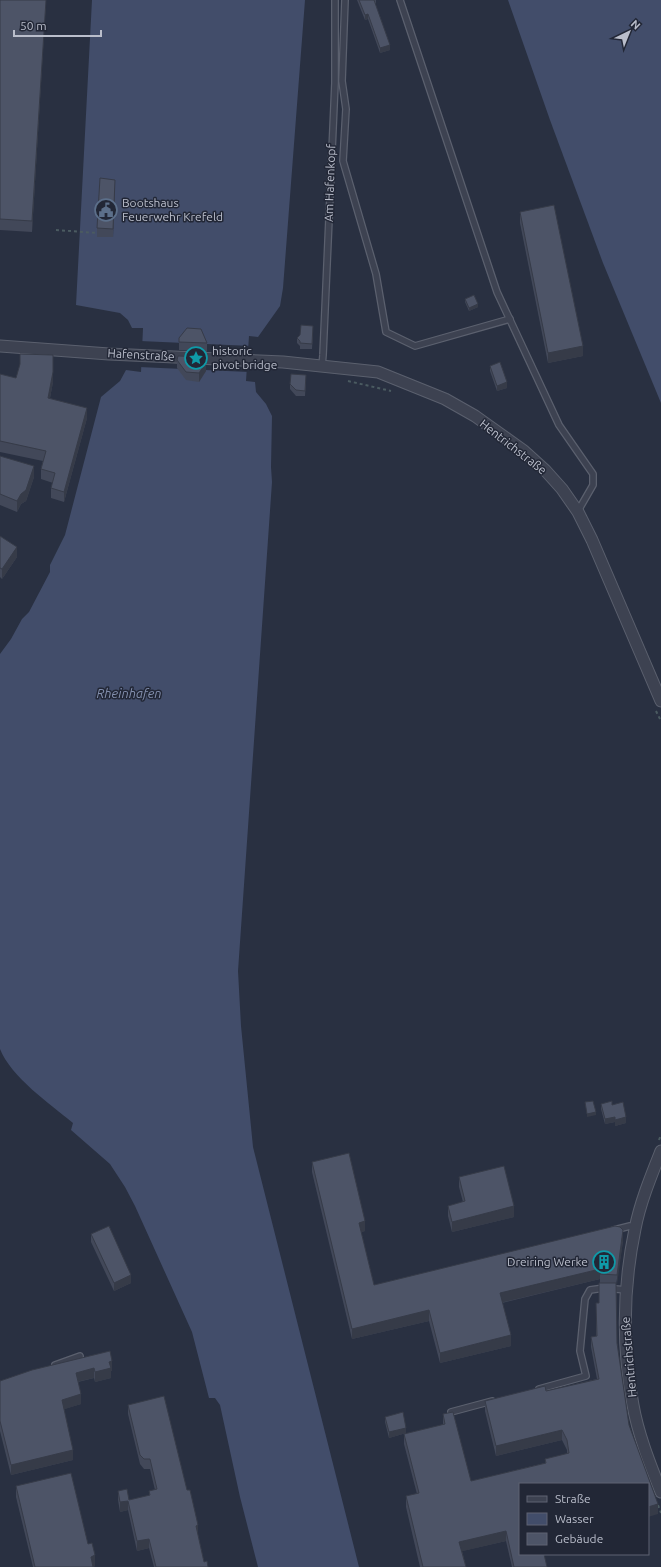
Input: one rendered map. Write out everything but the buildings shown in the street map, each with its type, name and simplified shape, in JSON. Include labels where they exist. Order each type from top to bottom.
[{"type":"street","name":"Hafenstraße","points":[[0,346],[109,354],[283,362]]},
{"type":"street","name":"Hentrichstraße","points":[[283,362],[378,372],[445,399],[475,416],[524,451],[545,470],[562,489],[578,512],[592,540],[658,705]]},
{"type":"street","name":"Hentrichstraße","points":[[661,1151],[635,1228],[625,1315],[626,1356],[633,1406],[647,1455],[661,1492]]},
{"type":"lane","name":"Am Hafenkopf","points":[[322,366],[335,82],[335,0]]},
{"type":"lane","points":[[345,0],[342,81],[346,109],[343,161],[376,274],[386,332],[415,346],[510,320]]},
{"type":"lane","points":[[400,0],[497,292],[559,425],[593,474],[593,485],[578,512]]},
{"type":"lane","points":[[606,1232],[630,1226],[635,1228]]},
{"type":"lane","points":[[533,1390],[586,1376],[580,1351],[585,1299],[590,1290],[604,1288],[627,1290]]},
{"type":"lane","points":[[51,1366],[80,1356]]},
{"type":"lane","points":[[451,1412],[496,1400]]},
{"type":"path","points":[[56,230],[97,233]]},
{"type":"path","points":[[344,380],[398,392]]},
{"type":"path","points":[[658,705],[661,720]]},
{"type":"water","name":"Rheinhafen","points":[[92,0],[305,0],[283,288],[280,306],[258,337],[249,336],[246,381],[255,382],[256,392],[266,404],[272,416],[272,482],[238,971],[241,1026],[253,1147],[359,1567],[258,1567],[240,1497],[220,1405],[215,1398],[209,1398],[192,1332],[135,1206],[110,1164],[71,1130],[73,1123],[22,1080],[5,1059],[0,1049],[0,654],[11,639],[22,619],[29,612],[50,572],[50,565],[65,535],[101,397],[120,381],[126,370],[141,372],[143,328],[132,328],[128,320],[120,313],[76,305]]},
{"type":"water","points":[[508,0],[661,0],[661,403],[603,263],[550,120]]},
{"type":"pier","name":"historic pivot bridge","points":[[140,341],[251,346],[249,372],[139,367]]},
{"type":"place","name":"Bootshaus Feuerwehr Krefeld","points":[[106,210]]},
{"type":"place","name":"historic pivot bridge","points":[[196,358]]},
{"type":"place","name":"Dreiring Werke","points":[[604,1262]]}]
